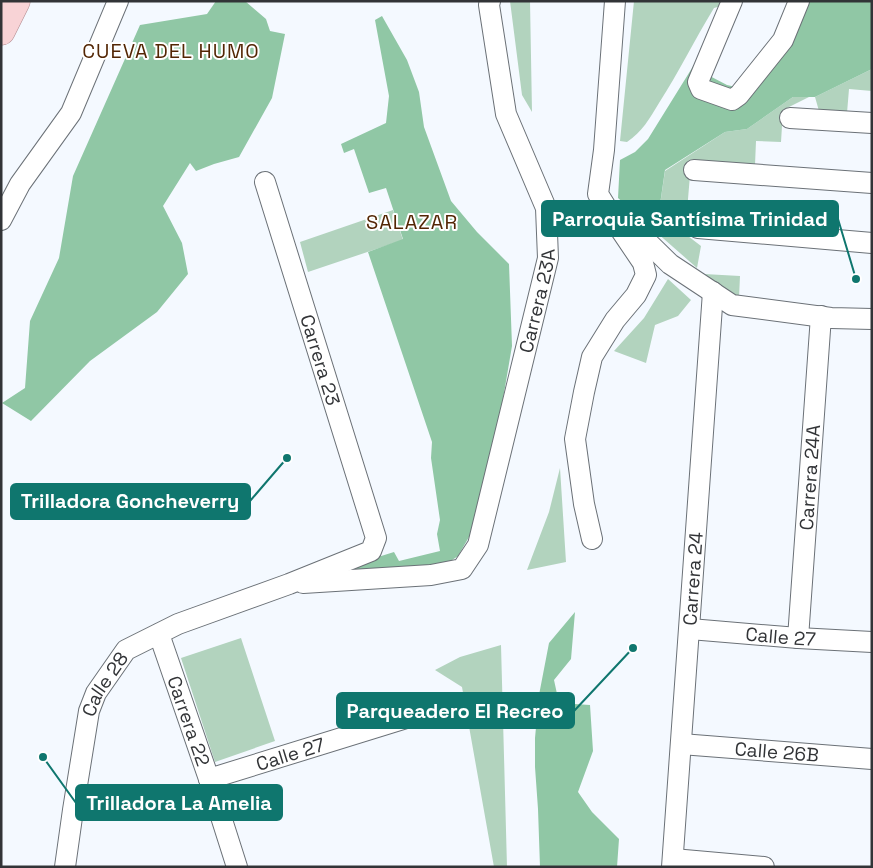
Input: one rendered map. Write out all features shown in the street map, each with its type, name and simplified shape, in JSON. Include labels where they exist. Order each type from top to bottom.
[{"type":"main road","points":[[1,31],[16,1]]},
{"type":"street","points":[[1,220],[20,184],[71,114],[118,1]]},
{"type":"street","name":"Carrera 23A","points":[[462,569],[478,545],[548,258],[546,208],[506,114],[488,5],[490,1]]},
{"type":"street","points":[[592,539],[584,504],[575,439],[584,392],[592,358],[615,320],[636,295],[646,275],[644,263],[598,194],[604,150],[615,1]]},
{"type":"street","points":[[732,1],[698,82],[701,88],[732,100],[739,95],[783,40],[799,1]]},
{"type":"street","points":[[790,118],[872,123]]},
{"type":"street","points":[[694,170],[872,182]]},
{"type":"street","name":"Carrera 23","points":[[264,182],[376,538]]},
{"type":"street","points":[[598,194],[670,264],[732,306],[872,320]]},
{"type":"street","points":[[698,228],[872,243]]},
{"type":"street","name":"Carrera 24","points":[[673,863],[713,292]]},
{"type":"street","name":"Carrera 24A","points":[[798,638],[821,316]]},
{"type":"street","name":"Calle 28","points":[[65,867],[72,810],[88,720],[96,693],[126,650],[178,624],[289,584],[372,551],[376,538]]},
{"type":"street","name":"Calle 28","points":[[289,584],[431,575],[462,569]]},
{"type":"street","name":"Calle 27","points":[[690,628],[798,638],[872,642]]},
{"type":"street","name":"Carrera 22","points":[[159,634],[237,867]]},
{"type":"street","name":"Calle 27","points":[[209,779],[429,710]]},
{"type":"street","name":"Calle 26B","points":[[681,744],[872,759]]},
{"type":"street","points":[[673,863],[764,867]]},
{"type":"green space","points":[[216,1],[245,1],[266,19],[270,31],[285,34],[272,98],[239,157],[196,171],[190,163],[163,206],[182,243],[188,274],[157,312],[90,361],[31,421],[2,403],[25,388],[30,321],[59,258],[73,176],[140,25],[207,14]]},
{"type":"green space","points":[[510,1],[530,1],[532,112],[522,95]]},
{"type":"green space","points":[[634,1],[726,1],[725,5],[714,8],[652,114],[641,129],[627,142],[620,141]]},
{"type":"green space","points":[[805,1],[872,1],[872,69],[815,97],[793,97],[747,129],[725,132],[665,170],[656,232],[618,198],[620,160],[635,152],[648,139],[697,60],[704,73],[727,85],[740,88]]},
{"type":"green space","points":[[382,16],[407,60],[419,92],[424,127],[451,201],[477,232],[509,264],[512,346],[496,440],[473,530],[458,556],[439,569],[336,575],[362,562],[394,552],[399,561],[440,551],[437,534],[440,520],[431,458],[432,442],[368,252],[403,239],[386,188],[369,193],[354,149],[344,153],[341,144],[386,123],[389,96],[375,20]]},
{"type":"green space","points":[[872,69],[872,91],[849,89],[847,113],[819,111],[815,97]]},
{"type":"green space","points":[[793,97],[809,97],[783,110],[781,142],[756,141],[755,165],[691,163],[684,233],[701,246],[697,268],[656,232],[665,171],[725,132],[747,129]]},
{"type":"green space","points":[[393,210],[403,240],[308,272],[300,242]]},
{"type":"green space","points":[[704,274],[740,276],[739,298]]},
{"type":"green space","points":[[668,279],[691,300],[678,316],[655,325],[646,363],[614,351],[644,318]]},
{"type":"green space","points":[[560,468],[566,562],[527,570],[549,512]]},
{"type":"green space","points":[[575,612],[571,659],[554,680],[559,703],[590,705],[593,751],[578,792],[592,812],[619,839],[617,867],[540,867],[535,767],[535,738],[539,695],[549,643]]},
{"type":"green space","points":[[241,638],[275,741],[215,762],[181,658]]},
{"type":"green space","points":[[501,645],[507,867],[494,867],[462,687],[435,670],[460,657]]},
{"type":"place","name":"Parroquia Santísima Trinidad","points":[[856,279]]},
{"type":"place","name":"Trilladora Goncheverry","points":[[287,458]]},
{"type":"place","name":"Parqueadero El Recreo","points":[[633,648]]},
{"type":"place","name":"Trilladora La Amelia","points":[[43,757]]},
{"type":"district","name":"CUEVA DEL HUMO","points":[[171,51]]},
{"type":"district","name":"SALAZAR","points":[[412,222]]}]
